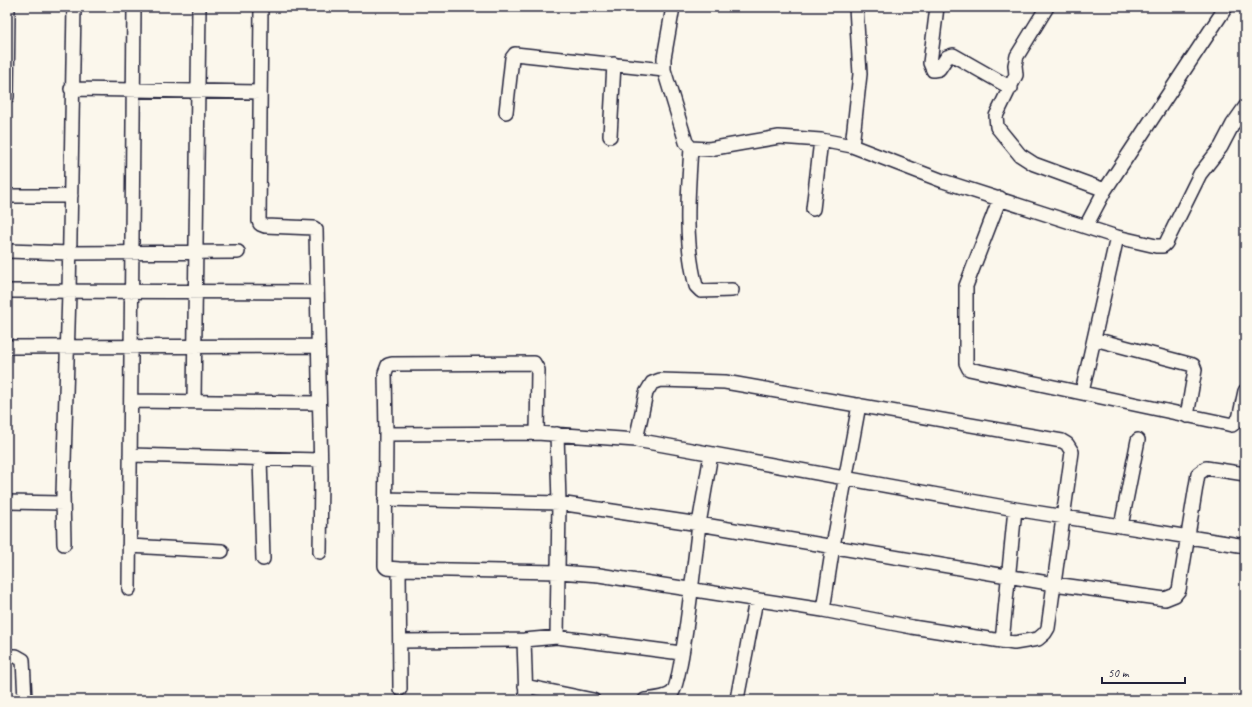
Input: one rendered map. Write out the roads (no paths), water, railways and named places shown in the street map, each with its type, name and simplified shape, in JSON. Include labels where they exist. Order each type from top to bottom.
[{"type":"street","points":[[64,544],[66,347],[70,253],[71,89],[74,7]]},
{"type":"street","points":[[129,589],[134,7]]},
{"type":"street","points":[[194,401],[199,7]]},
{"type":"street","points":[[261,7],[259,221],[260,224],[265,226],[316,229],[320,552]]},
{"type":"street","points":[[673,7],[664,58],[664,70],[686,142],[691,148],[687,217],[688,240],[696,286],[701,291],[732,290]]},
{"type":"street","points":[[852,146],[860,74],[856,7]]},
{"type":"street","points":[[937,7],[930,63],[933,70],[939,69],[947,57],[953,55],[1011,88]]},
{"type":"street","points":[[1047,7],[1017,56],[1015,65],[1016,75],[1011,88],[996,116],[996,123],[1001,133],[1020,155],[1034,164],[1105,190]]},
{"type":"street","points":[[1086,226],[1105,190],[1226,7]]},
{"type":"street","points":[[7,96],[12,10]]},
{"type":"street","points":[[506,112],[512,58],[515,54],[664,70]]},
{"type":"street","points":[[610,136],[614,64]]},
{"type":"street","points":[[71,89],[260,92]]},
{"type":"street","points":[[691,148],[708,149],[779,138],[821,140],[852,146],[943,181],[1000,198],[1117,237],[1156,246],[1163,246],[1200,174],[1222,147],[1233,124],[1245,107]]},
{"type":"street","points":[[812,209],[821,140]]},
{"type":"street","points":[[7,196],[71,196]]},
{"type":"street","points":[[1000,198],[966,286],[964,302],[967,367],[972,370],[1082,392],[1187,416],[1232,424],[1239,419],[1245,391]]},
{"type":"street","points":[[1082,392],[1117,237]]},
{"type":"street","points":[[7,251],[70,253],[238,252]]},
{"type":"street","points":[[7,291],[317,292]]},
{"type":"street","points":[[1094,339],[1193,365],[1195,370],[1187,416]]},
{"type":"street","points":[[7,347],[317,346]]},
{"type":"street","points":[[537,433],[537,365],[530,362],[388,365],[385,373],[386,499],[384,563],[388,568],[559,572],[599,575],[690,588],[823,610],[1002,642],[1014,643],[1033,641],[1045,633],[1048,628],[1072,452],[1067,444],[1062,441],[859,404],[725,382],[660,380],[652,383],[646,393],[636,440]]},
{"type":"street","points":[[131,401],[319,403]]},
{"type":"street","points":[[823,610],[859,404]]},
{"type":"street","points":[[386,434],[537,433],[636,440],[1015,509],[1245,546]]},
{"type":"street","points":[[557,434],[559,503],[557,637]]},
{"type":"street","points":[[1121,526],[1138,440]]},
{"type":"street","points":[[645,700],[671,694],[677,677],[699,524],[711,454]]},
{"type":"street","points":[[130,455],[320,460]]},
{"type":"street","points":[[260,458],[263,559]]},
{"type":"street","points":[[386,499],[559,503],[699,524],[1054,584],[1165,599],[1173,597],[1179,590],[1196,479],[1201,470],[1206,468],[1245,474]]},
{"type":"street","points":[[7,502],[64,503]]},
{"type":"street","points":[[1002,642],[1007,576],[1015,509]]},
{"type":"street","points":[[130,546],[222,551]]},
{"type":"street","points":[[400,569],[400,689]]},
{"type":"street","points":[[737,699],[756,600]]},
{"type":"street","points":[[400,641],[524,640],[557,637],[681,653]]},
{"type":"street","points":[[524,640],[526,700]]},
{"type":"street","points":[[7,656],[16,656],[23,660],[26,700]]},
{"type":"street","points":[[525,686],[593,700]]}]
